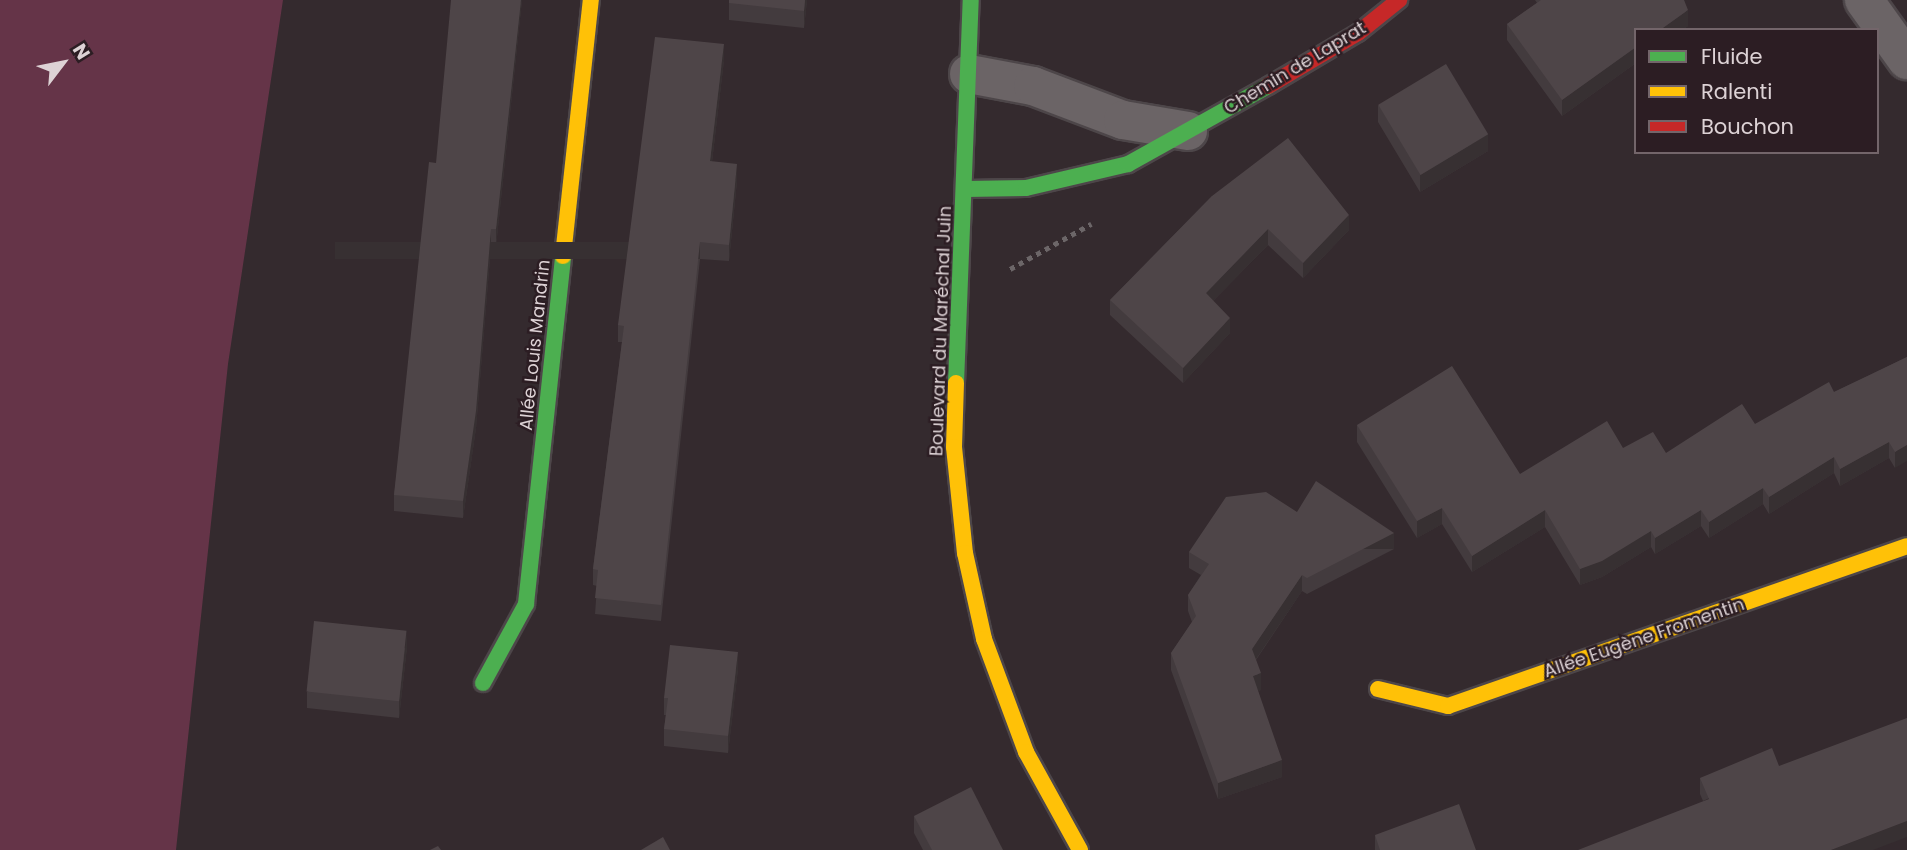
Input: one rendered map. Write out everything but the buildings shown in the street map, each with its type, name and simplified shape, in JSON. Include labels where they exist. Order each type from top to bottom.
[{"type":"street","name":"Allée Louis Mandrin","points":[[483,683],[526,604],[592,0]]},
{"type":"street","name":"Boulevard du Maréchal Juin","points":[[971,0],[954,447],[965,553],[984,639],[1022,740],[1080,850]]},
{"type":"street","name":"Chemin de Laprat","points":[[965,189],[1026,188],[1128,164],[1358,33],[1399,0]]},
{"type":"street","points":[[1864,0],[1907,60]]},
{"type":"street","points":[[969,74],[1033,86],[1123,120],[1188,131]]},
{"type":"street","name":"Allée Eugène Fromentin","points":[[1378,689],[1448,706],[1907,546]]},
{"type":"path","points":[[1003,261],[1003,273]]},
{"type":"shaded area","points":[[0,0],[283,0],[228,364],[176,850],[0,850]]},
{"type":"traffic: fast","points":[[956,383],[971,0]]},
{"type":"traffic: fast","points":[[966,189],[1026,188],[1128,164],[1268,86]]},
{"type":"traffic: fast","points":[[483,683],[526,604],[563,256]]},
{"type":"traffic: slow","points":[[563,256],[591,0]]},
{"type":"traffic: slow","points":[[956,383],[954,447],[965,553],[984,639],[1026,752],[1080,850]]},
{"type":"traffic: slow","points":[[1378,689],[1448,706],[1907,546]]},
{"type":"traffic: jam","points":[[1268,86],[1358,33],[1399,0]]}]
